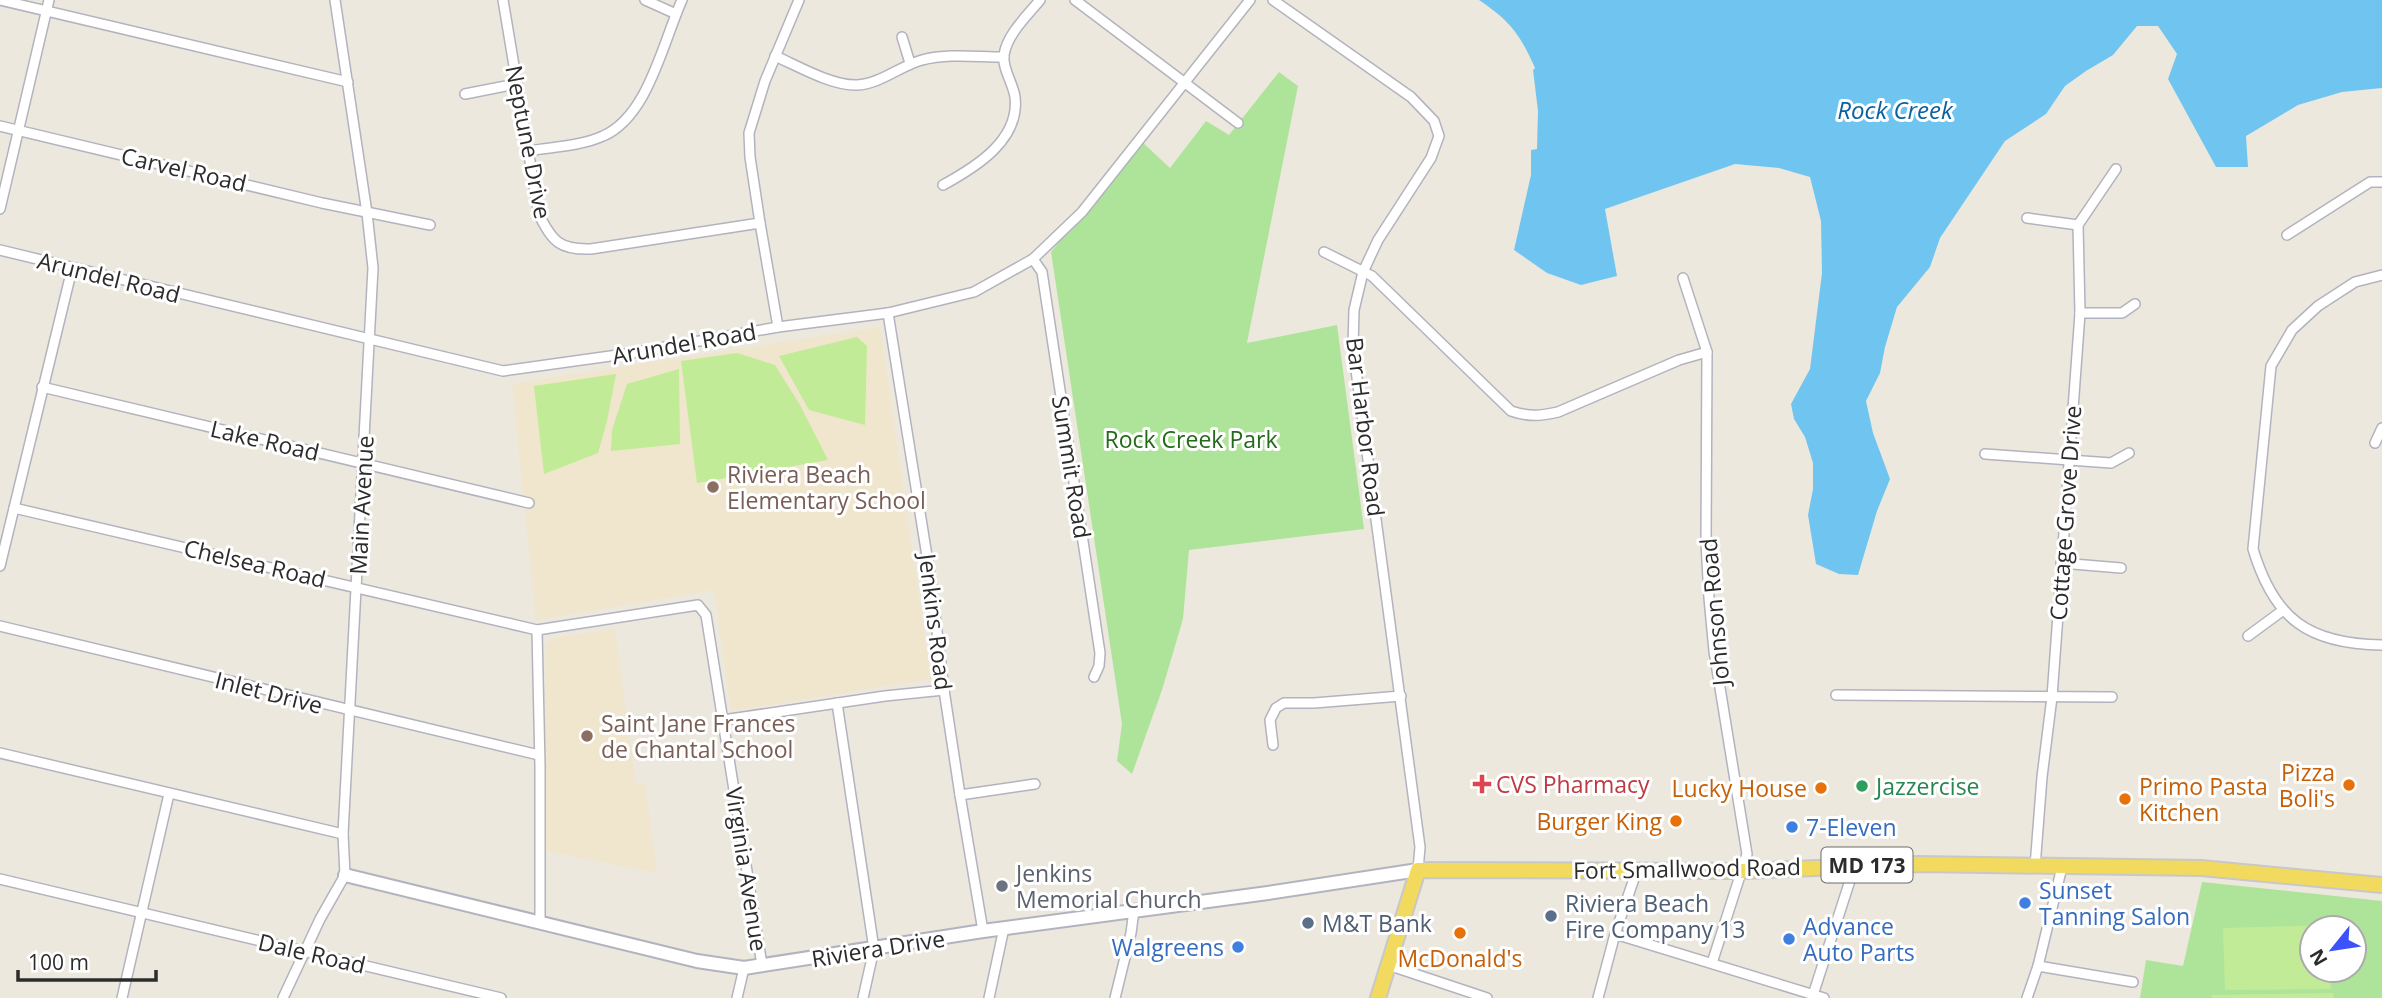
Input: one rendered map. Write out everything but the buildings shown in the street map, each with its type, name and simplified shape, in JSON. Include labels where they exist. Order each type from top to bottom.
[{"type":"main road","name":"Fort Smallwood Road","points":[[1418,870],[1743,871],[1918,864],[2232,869],[2382,885]]},
{"type":"main road","points":[[1378,998],[1418,870]]},
{"type":"street","points":[[0,0],[348,82]]},
{"type":"street","points":[[0,209],[49,0]]},
{"type":"street","name":"Main Avenue","points":[[335,0],[373,268],[342,834],[345,875]]},
{"type":"street","name":"Neptune Drive","points":[[503,0],[540,215],[555,242],[577,250],[591,249],[760,223]]},
{"type":"street","points":[[645,0],[676,14]]},
{"type":"street","points":[[529,151],[602,137],[629,118],[648,84],[682,0]]},
{"type":"street","points":[[778,327],[750,157],[749,133],[765,81],[799,0]]},
{"type":"street","points":[[943,184],[982,160],[995,148],[1013,122],[1015,96],[1003,57],[1012,37],[1040,0]]},
{"type":"street","points":[[1075,0],[1238,123]]},
{"type":"street","name":"Arundel Road","points":[[0,250],[503,371],[632,353],[778,327],[888,313],[974,292],[1033,259],[1082,212],[1250,0]]},
{"type":"street","name":"Bar Harbor Road","points":[[1273,0],[1411,97],[1434,121],[1439,136],[1436,149],[1378,240],[1363,272],[1354,310],[1353,348],[1420,847],[1418,870]]},
{"type":"street","points":[[902,37],[910,63]]},
{"type":"street","points":[[775,56],[835,81],[855,85],[877,79],[910,63],[936,57],[1003,57]]},
{"type":"street","points":[[466,94],[516,84]]},
{"type":"street","name":"Carvel Road","points":[[0,126],[367,213],[430,225]]},
{"type":"street","points":[[2027,218],[2078,225],[2116,169]]},
{"type":"street","points":[[2287,235],[2370,182],[2382,182]]},
{"type":"street","name":"Cottage Grove Drive","points":[[2035,867],[2052,697],[2080,313],[2078,225]]},
{"type":"street","points":[[1324,253],[1372,276],[1511,411],[1526,416],[1558,412],[1679,360],[1707,352]]},
{"type":"street","name":"Summit Road","points":[[1033,259],[1042,272],[1100,653],[1099,666],[1094,677]]},
{"type":"street","points":[[0,566],[72,269]]},
{"type":"street","points":[[2382,275],[2355,282],[2318,306],[2292,330],[2271,366],[2253,549],[2262,577],[2282,611],[2311,632],[2358,645],[2382,645]]},
{"type":"street","name":"Johnson Road","points":[[1683,278],[1707,352],[1706,542],[1709,598],[1714,651],[1747,854],[1712,963]]},
{"type":"street","points":[[2080,313],[2122,313],[2135,304]]},
{"type":"street","name":"Jenkins Road","points":[[888,313],[927,553],[960,795],[984,931]]},
{"type":"street","name":"Lake Road","points":[[42,387],[529,503]]},
{"type":"street","points":[[2375,443],[2382,428]]},
{"type":"street","points":[[1985,454],[2111,463],[2129,453]]},
{"type":"street","name":"Chelsea Road","points":[[14,508],[537,630]]},
{"type":"street","points":[[2061,563],[2121,568]]},
{"type":"street","name":"Virginia Avenue","points":[[537,630],[698,605],[706,615],[762,965]]},
{"type":"street","points":[[2248,636],[2282,611]]},
{"type":"street","name":"Inlet Drive","points":[[0,626],[539,755]]},
{"type":"street","points":[[537,630],[540,921]]},
{"type":"street","points":[[723,720],[944,690]]},
{"type":"street","points":[[1836,695],[2112,697]]},
{"type":"street","points":[[1273,745],[1270,720],[1276,708],[1284,703],[1401,696]]},
{"type":"street","points":[[837,703],[874,949],[863,998]]},
{"type":"street","points":[[0,753],[342,834]]},
{"type":"street","points":[[960,795],[1035,784]]},
{"type":"street","points":[[122,998],[169,794]]},
{"type":"street","points":[[1812,996],[1855,865]]},
{"type":"street","points":[[2026,998],[2038,966],[2062,867]]},
{"type":"street","name":"Riviera Drive","points":[[345,875],[697,961],[744,968],[1004,928],[1263,894],[1418,870]]},
{"type":"street","points":[[1598,998],[1615,934],[1637,870]]},
{"type":"street","points":[[283,998],[320,919],[345,875]]},
{"type":"street","name":"Dale Road","points":[[0,879],[501,998]]},
{"type":"street","points":[[1115,998],[1134,910]]},
{"type":"street","points":[[989,998],[1004,928]]},
{"type":"street","points":[[1615,934],[1824,998]]},
{"type":"street","points":[[1388,965],[1487,998]]},
{"type":"street","points":[[2038,966],[2133,982]]},
{"type":"street","points":[[737,998],[744,968]]},
{"type":"shaded area","name":"Riviera Beach Elementary School","points":[[880,327],[931,679],[731,711],[714,590],[536,620],[512,384]]},
{"type":"shaded area","points":[[615,629],[636,783],[645,783],[657,873],[546,851],[545,645],[552,638]]},
{"type":"green space","name":"Rock Creek Park","points":[[1279,72],[1298,86],[1247,343],[1337,325],[1364,529],[1189,550],[1183,619],[1162,690],[1132,774],[1117,761],[1122,724],[1051,252],[1141,141],[1170,168],[1206,121],[1229,135]]},
{"type":"green space","points":[[857,337],[867,346],[865,425],[809,410],[779,356]]},
{"type":"green space","points":[[737,353],[775,365],[800,405],[828,460],[697,483],[681,361]]},
{"type":"green space","points":[[679,369],[680,444],[611,451],[612,430],[627,384]]},
{"type":"green space","points":[[616,374],[598,453],[544,474],[534,386]]},
{"type":"green space","points":[[2202,882],[2382,901],[2382,998],[2140,998],[2146,960],[2183,966]]},
{"type":"green space","points":[[2298,926],[2298,984],[2331,984],[2331,989],[2225,990],[2223,928]]},
{"type":"green space","points":[[2333,993],[2334,998],[2212,998],[2212,995]]},
{"type":"water","name":"Rock Creek","points":[[1479,0],[2382,0],[2382,88],[2342,92],[2298,105],[2246,136],[2248,167],[2216,167],[2168,79],[2177,54],[2158,26],[2137,26],[2113,55],[2065,86],[2046,114],[2005,141],[1940,238],[1930,267],[1897,307],[1880,373],[1866,401],[1873,433],[1890,479],[1877,511],[1858,575],[1839,574],[1816,564],[1808,515],[1813,489],[1813,463],[1805,437],[1794,419],[1791,404],[1810,369],[1822,273],[1821,221],[1810,177],[1779,168],[1735,164],[1605,209],[1617,276],[1581,285],[1547,273],[1514,250],[1531,175],[1531,150],[1537,149],[1535,68],[1513,29]]},
{"type":"place","name":"Riviera Beach Elementary School","points":[[713,487]]},
{"type":"place","name":"Saint Jane Frances de Chantal School","points":[[587,736]]},
{"type":"place","name":"CVS Pharmacy","points":[[1482,784]]},
{"type":"place","name":"Pizza Boli's","points":[[2349,785]]},
{"type":"place","name":"Jazzercise","points":[[1862,786]]},
{"type":"place","name":"Lucky House","points":[[1821,788]]},
{"type":"place","name":"Primo Pasta Kitchen","points":[[2125,799]]},
{"type":"place","name":"Burger King","points":[[1676,821]]},
{"type":"place","name":"7-Eleven","points":[[1792,827]]},
{"type":"place","name":"Jenkins Memorial Church","points":[[1002,886]]},
{"type":"place","name":"Sunset Tanning Salon","points":[[2025,903]]},
{"type":"place","name":"Riviera Beach Fire Company 13","points":[[1551,916]]},
{"type":"place","name":"M&T Bank","points":[[1308,923]]},
{"type":"place","name":"McDonald's","points":[[1460,933]]},
{"type":"place","name":"Advance Auto Parts","points":[[1789,939]]},
{"type":"place","name":"Walgreens","points":[[1238,947]]}]
